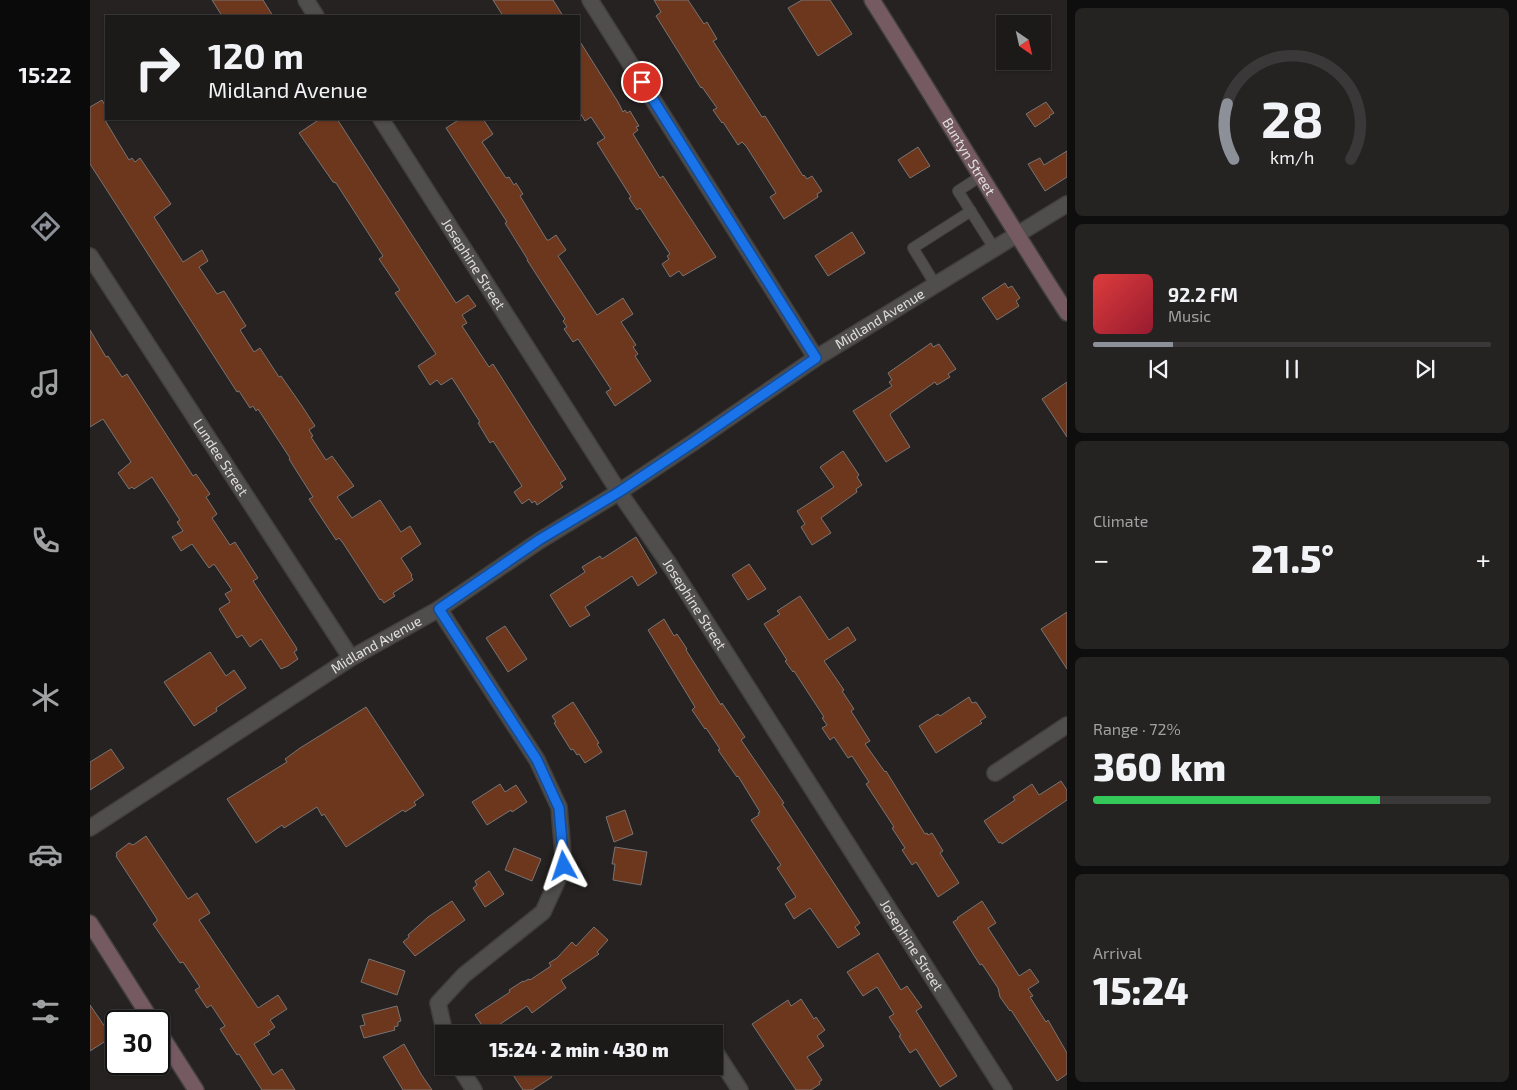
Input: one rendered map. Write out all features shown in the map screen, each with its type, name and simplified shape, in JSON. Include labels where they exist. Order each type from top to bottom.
[{"type":"street","points":[[306,0],[315,15]]},
{"type":"street","points":[[590,0],[816,358]]},
{"type":"street","name":"Buntyn Street","points":[[872,0],[1016,234],[1067,313]]},
{"type":"street","name":"Josephine Street","points":[[382,120],[619,492],[671,567],[1004,1090]]},
{"type":"street","name":"Midland Avenue","points":[[90,828],[351,658],[439,609],[539,540],[619,492],[816,358],[1067,204]]},
{"type":"street","name":"Lundee Street","points":[[90,256],[351,658]]},
{"type":"street","points":[[439,609],[537,760],[559,808],[564,866],[542,912],[464,975],[438,1003],[443,1025]]},
{"type":"street","points":[[995,773],[1067,725]]},
{"type":"street","points":[[90,923],[145,1010]]},
{"type":"street","points":[[170,1049],[196,1090]]},
{"type":"street","points":[[723,1064],[740,1090]]},
{"type":"street","points":[[465,1075],[474,1090]]},
{"type":"lane","points":[[981,176],[958,191],[994,248]]},
{"type":"lane","points":[[935,284],[913,248],[971,211]]},
{"type":"building","points":[[212,0],[263,0],[272,15],[221,15]]},
{"type":"building","points":[[493,0],[553,0],[562,15],[502,15]]},
{"type":"building","points":[[654,0],[688,0],[704,24],[707,22],[717,39],[713,41],[762,117],[765,116],[803,176],[807,179],[812,176],[822,191],[817,194],[818,197],[784,219],[770,197],[776,193],[746,146],[742,142],[738,145],[713,110],[717,108],[701,88],[656,16],[661,12]]},
{"type":"building","points":[[802,0],[830,0],[852,34],[818,56],[788,8]]},
{"type":"building","points":[[580,42],[623,112],[625,110],[627,113],[630,111],[639,126],[636,127],[638,130],[633,134],[660,178],[663,176],[716,257],[683,276],[679,271],[670,277],[662,264],[669,259],[667,256],[670,254],[640,208],[637,210],[629,198],[631,197],[597,143],[605,138],[591,117],[585,121],[580,113]]},
{"type":"building","points":[[102,100],[105,105],[105,120],[129,160],[132,158],[135,162],[140,158],[171,204],[154,217],[183,262],[202,250],[208,261],[199,267],[217,294],[224,291],[246,326],[240,330],[254,352],[260,348],[279,377],[281,376],[302,406],[315,426],[309,430],[313,436],[311,437],[326,460],[332,456],[354,486],[337,497],[352,518],[380,500],[401,532],[410,526],[421,544],[401,558],[412,575],[413,580],[393,593],[395,596],[384,603],[380,600],[343,543],[339,538],[336,540],[309,499],[313,497],[290,458],[258,409],[256,411],[253,406],[250,408],[239,391],[237,392],[90,164],[90,107]]},
{"type":"building","points":[[1046,102],[1054,113],[1035,127],[1026,114]]},
{"type":"building","points":[[318,120],[338,120],[456,303],[468,295],[476,306],[462,315],[467,323],[462,326],[489,367],[493,364],[566,479],[560,483],[563,487],[537,505],[535,501],[532,503],[529,499],[522,504],[514,492],[522,486],[493,441],[490,443],[478,423],[480,422],[452,378],[441,385],[437,380],[430,385],[418,366],[436,354],[395,293],[400,290],[379,259],[383,256],[336,183],[333,182],[299,133]]},
{"type":"building","points":[[458,120],[484,120],[493,134],[482,142],[506,178],[509,177],[514,185],[516,183],[523,194],[520,196],[547,240],[556,235],[566,250],[558,256],[597,315],[623,298],[633,314],[621,322],[636,345],[633,347],[638,354],[635,356],[651,381],[615,406],[606,392],[611,389],[578,339],[573,342],[564,329],[567,327],[563,321],[565,319],[527,260],[505,223],[507,222],[446,128]]},
{"type":"building","points":[[918,147],[930,166],[910,178],[898,160]]},
{"type":"building","points":[[1067,151],[1067,177],[1045,191],[1028,164],[1040,158],[1044,165]]},
{"type":"building","points":[[852,232],[865,253],[828,276],[815,256]]},
{"type":"building","points":[[1005,283],[1008,288],[1012,286],[1020,298],[1016,301],[1019,306],[997,320],[982,298]]},
{"type":"building","points":[[90,330],[106,357],[108,356],[122,377],[127,374],[193,476],[196,474],[210,494],[206,497],[217,514],[212,518],[230,545],[235,542],[258,578],[253,581],[296,647],[297,650],[294,652],[298,659],[288,666],[281,669],[261,639],[250,647],[242,635],[237,638],[219,609],[230,602],[225,594],[232,590],[214,564],[209,568],[192,544],[181,551],[172,537],[183,531],[177,522],[180,520],[152,477],[134,489],[132,487],[129,489],[118,473],[131,462],[103,419],[90,427]]},
{"type":"building","points":[[931,343],[933,347],[939,344],[956,369],[948,374],[950,377],[937,385],[935,382],[891,413],[890,415],[910,447],[886,462],[853,411],[892,386],[889,382],[892,380],[888,373]]},
{"type":"building","points":[[1067,382],[1067,437],[1042,399]]},
{"type":"building","points":[[843,451],[859,475],[857,477],[862,485],[856,489],[857,492],[821,518],[831,533],[812,545],[801,527],[805,524],[797,511],[834,487],[820,467]]},
{"type":"building","points":[[636,537],[657,573],[638,586],[632,576],[585,607],[590,615],[570,627],[550,595],[585,572],[582,567],[600,556],[602,559]]},
{"type":"building","points":[[749,564],[766,589],[748,600],[732,575]]},
{"type":"building","points":[[800,596],[829,640],[848,627],[856,640],[824,661],[844,690],[842,691],[854,709],[851,711],[870,741],[865,744],[886,771],[925,834],[932,833],[943,851],[940,853],[959,883],[938,897],[916,862],[912,865],[902,850],[905,848],[892,828],[894,827],[866,784],[869,782],[852,756],[848,758],[834,737],[830,740],[822,728],[827,725],[822,718],[824,717],[794,671],[785,661],[787,660],[764,624],[780,614],[777,611]]},
{"type":"building","points":[[1067,612],[1067,669],[1041,629]]},
{"type":"building","points":[[664,619],[674,636],[677,634],[721,705],[722,703],[745,737],[741,740],[784,803],[782,804],[860,923],[855,927],[860,934],[838,948],[810,908],[794,919],[785,904],[796,897],[777,868],[781,865],[751,820],[759,815],[758,813],[760,812],[738,776],[718,750],[720,749],[706,728],[692,710],[695,707],[648,630]]},
{"type":"building","points":[[505,626],[527,659],[508,672],[486,638]]},
{"type":"building","points":[[210,652],[226,676],[234,670],[246,688],[216,708],[217,711],[194,726],[164,682]]},
{"type":"building","points":[[969,697],[972,703],[976,702],[986,717],[980,721],[982,723],[936,753],[919,726],[938,714],[940,716]]},
{"type":"building","points":[[573,702],[599,743],[597,744],[602,752],[585,763],[579,754],[577,755],[573,749],[571,750],[554,723],[556,722],[552,716]]},
{"type":"building","points":[[366,707],[424,795],[414,802],[416,805],[405,812],[403,810],[346,847],[324,814],[322,816],[317,807],[284,828],[282,825],[256,843],[227,799],[287,762],[285,759],[300,748]]},
{"type":"building","points":[[111,749],[124,768],[90,790],[90,762]]},
{"type":"building","points":[[1061,781],[1067,790],[1067,800],[1002,844],[1001,842],[999,843],[984,821],[1015,800],[1013,797],[1032,784],[1039,795]]},
{"type":"building","points":[[500,784],[505,792],[516,785],[527,802],[487,825],[472,802]]},
{"type":"building","points":[[625,810],[633,834],[614,842],[606,817]]},
{"type":"building","points":[[146,836],[188,899],[197,893],[210,913],[199,920],[258,1008],[278,995],[287,1009],[270,1020],[275,1027],[268,1032],[270,1034],[254,1044],[273,1075],[282,1069],[295,1090],[262,1090],[220,1029],[225,1026],[211,1005],[207,1008],[195,990],[200,987],[183,962],[180,963],[153,924],[157,919],[116,856],[116,853],[129,843],[133,845]]},
{"type":"building","points":[[615,847],[647,852],[641,885],[613,880],[615,864],[612,864]]},
{"type":"building","points":[[514,848],[541,859],[532,881],[505,870]]},
{"type":"building","points":[[489,871],[504,894],[485,907],[473,888],[477,885],[475,881]]},
{"type":"building","points":[[452,901],[465,920],[415,956],[403,942],[428,917]]},
{"type":"building","points":[[982,901],[996,923],[988,928],[1019,976],[1030,969],[1039,982],[1028,989],[1033,996],[1030,997],[1046,1022],[1048,1020],[1067,1053],[1067,1074],[1057,1081],[1011,1010],[1000,997],[998,988],[982,964],[980,965],[953,922]]},
{"type":"building","points":[[594,927],[608,940],[597,952],[599,954],[561,980],[566,988],[532,1013],[527,1006],[499,1025],[482,1025],[475,1015],[510,992],[509,990],[523,981],[530,980],[551,966],[549,963],[557,958],[572,942],[576,946]]},
{"type":"building","points":[[878,953],[901,990],[907,986],[922,1007],[916,1011],[957,1076],[940,1087],[916,1049],[910,1053],[899,1036],[901,1035],[889,1017],[894,1014],[877,987],[863,996],[847,972]]},
{"type":"building","points":[[369,959],[405,971],[397,995],[361,982]]},
{"type":"building","points":[[801,999],[814,1019],[816,1017],[825,1030],[817,1036],[824,1046],[807,1057],[822,1080],[819,1082],[820,1084],[811,1090],[796,1090],[752,1024],[788,1000],[791,1006]]},
{"type":"building","points":[[90,1005],[105,1027],[105,1041],[90,1051]]},
{"type":"building","points":[[397,1006],[401,1021],[398,1022],[398,1026],[394,1027],[395,1030],[364,1038],[360,1026],[365,1025],[362,1015]]},
{"type":"building","points":[[404,1044],[432,1090],[403,1090],[383,1057]]},
{"type":"building","points":[[513,1075],[551,1075],[552,1077],[532,1090],[523,1090]]},
{"type":"route","points":[[564,866],[559,808],[537,760],[439,609],[539,540],[619,492],[816,358],[642,82]]}]
